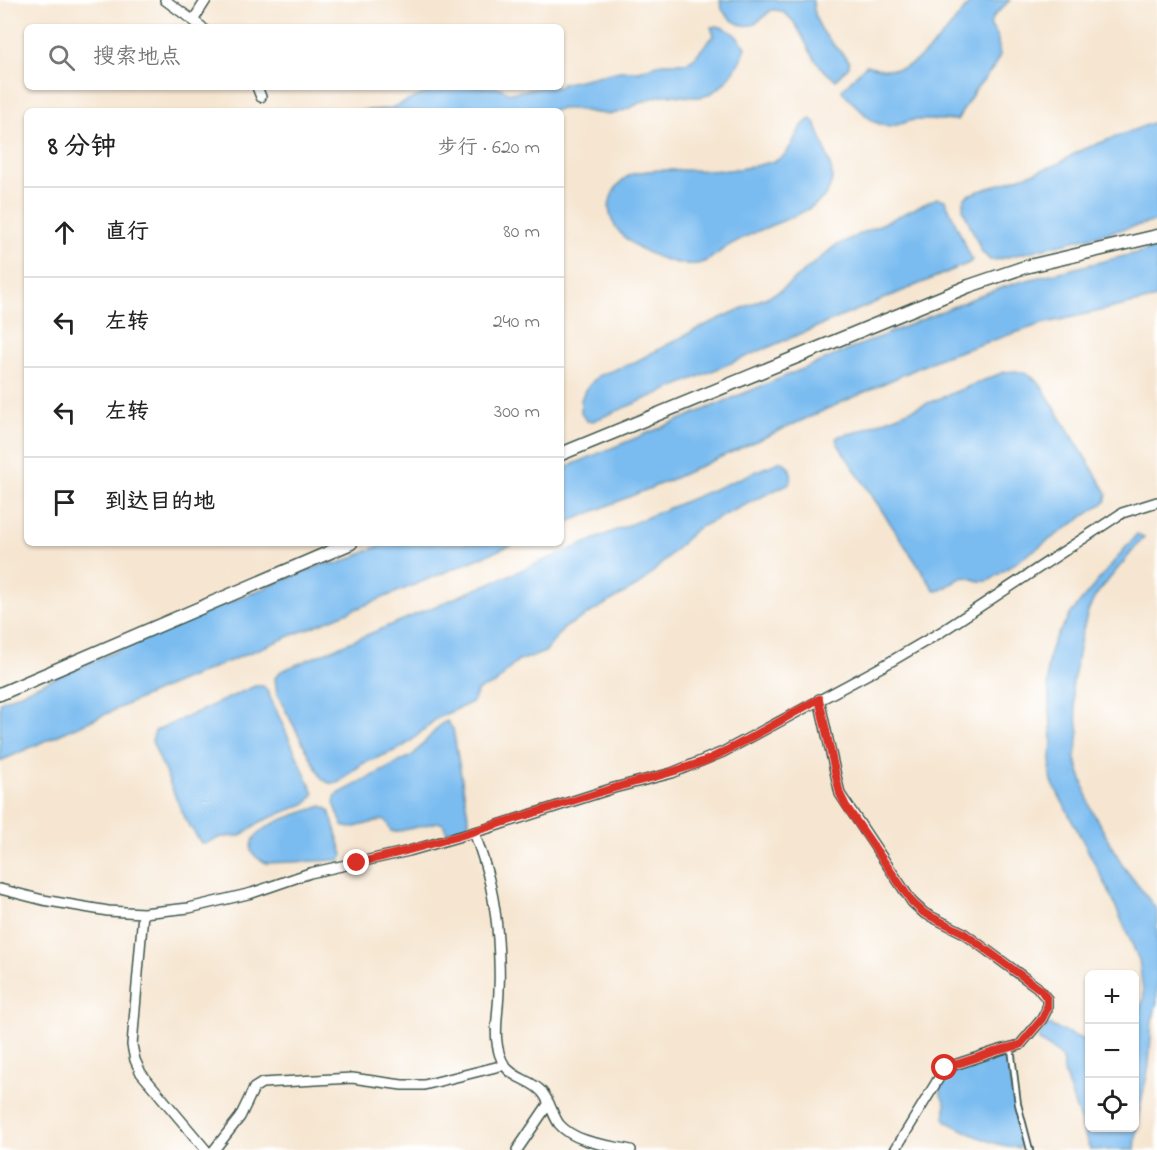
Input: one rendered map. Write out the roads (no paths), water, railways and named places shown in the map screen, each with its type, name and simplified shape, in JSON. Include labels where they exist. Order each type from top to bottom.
[{"type":"street","points":[[165,0],[199,24]]},
{"type":"street","points":[[194,19],[206,0]]},
{"type":"street","points":[[258,90],[261,97]]},
{"type":"street","points":[[564,453],[969,286],[1025,267],[1157,236]]},
{"type":"street","points":[[0,889],[88,909],[143,913],[168,912],[252,893],[310,873],[410,851],[614,788],[672,773],[723,752],[883,666],[941,632],[1122,513],[1157,502]]},
{"type":"street","points":[[0,694],[344,546]]},
{"type":"street","points":[[819,699],[840,794],[912,902],[924,913],[962,932],[1044,994],[1048,1004],[1042,1019],[1020,1045],[945,1068],[896,1150]]},
{"type":"street","points":[[474,832],[487,866],[493,893],[500,988],[496,1037],[498,1051],[504,1065],[516,1076],[539,1088],[557,1121],[573,1135],[631,1150]]},
{"type":"street","points":[[143,913],[132,1045],[135,1060],[141,1073],[206,1150]]},
{"type":"street","points":[[214,1150],[240,1117],[254,1088],[262,1083],[352,1078],[402,1085],[424,1085],[504,1065]]},
{"type":"street","points":[[517,1150],[549,1103]]},
{"type":"lane","points":[[1011,1048],[1017,1104],[1029,1150]]},
{"type":"water","points":[[720,0],[813,0],[820,27],[849,61],[849,66],[836,80],[812,55],[791,18],[772,10],[752,25],[741,24],[726,15]]},
{"type":"water","points":[[972,0],[1010,0],[994,16],[990,25],[997,35],[1000,55],[957,120],[913,120],[890,127],[885,126],[872,121],[844,94],[842,90],[866,65],[875,68],[897,69],[911,64],[930,49]]},
{"type":"water","points":[[711,27],[726,29],[746,47],[739,63],[727,80],[705,96],[659,96],[611,114],[564,108],[391,108],[433,90],[504,90],[510,93],[526,90],[564,90],[564,83],[620,71],[639,71],[663,63],[686,63],[694,58],[714,35]]},
{"type":"water","points":[[811,119],[815,122],[829,161],[832,174],[831,185],[819,202],[799,214],[741,239],[709,260],[697,264],[683,264],[650,254],[621,234],[612,221],[609,206],[614,191],[630,175],[663,170],[735,169],[774,161],[786,153],[801,128]]},
{"type":"water","points":[[1157,121],[1157,221],[995,260],[990,260],[982,252],[963,209],[964,199],[968,195],[1056,165],[1079,151]]},
{"type":"water","points":[[937,198],[945,200],[972,260],[969,263],[593,421],[587,421],[581,413],[581,400],[585,390],[598,376],[635,362],[697,329],[780,291],[835,246]]},
{"type":"water","points":[[1157,248],[1157,298],[1042,324],[940,358],[670,480],[564,524],[564,468],[986,293],[1019,282]]},
{"type":"water","points":[[1016,371],[1028,374],[1040,384],[1106,491],[1105,502],[990,580],[981,581],[965,577],[942,590],[935,591],[836,439],[1004,372]]},
{"type":"water","points":[[781,461],[790,470],[790,483],[696,529],[642,583],[564,628],[545,652],[516,662],[495,684],[478,690],[473,702],[437,718],[399,749],[362,764],[338,783],[329,783],[322,779],[277,694],[275,678],[281,671]]},
{"type":"water","points":[[1137,534],[1144,537],[1096,595],[1088,611],[1072,688],[1079,732],[1075,758],[1091,809],[1123,866],[1157,910],[1157,1002],[1152,1021],[1149,1066],[1139,1111],[1139,1010],[1144,999],[1139,960],[1107,887],[1050,775],[1052,739],[1047,669],[1054,640],[1072,612]]},
{"type":"water","points":[[379,546],[509,546],[157,691],[0,761],[0,702],[224,604],[324,564],[340,563]]},
{"type":"water","points":[[255,686],[263,686],[267,690],[314,794],[307,803],[260,822],[240,836],[221,837],[201,843],[184,817],[152,741],[155,731]]},
{"type":"water","points":[[447,721],[453,729],[469,821],[466,827],[447,832],[443,824],[438,822],[396,832],[391,831],[386,821],[382,820],[351,828],[343,826],[334,803],[336,795],[413,755],[441,724]]},
{"type":"water","points":[[322,806],[329,810],[343,855],[340,860],[266,863],[251,851],[258,834],[267,827]]},
{"type":"water","points":[[1049,1025],[1085,1040],[1085,1132],[1137,1132],[1135,1150],[1090,1150],[1065,1076],[1062,1059],[1038,1040]]},
{"type":"water","points":[[1003,1057],[1007,1060],[1019,1134],[1023,1144],[1019,1148],[981,1138],[946,1121],[945,1103],[941,1094],[946,1076],[953,1070],[973,1062]]}]
